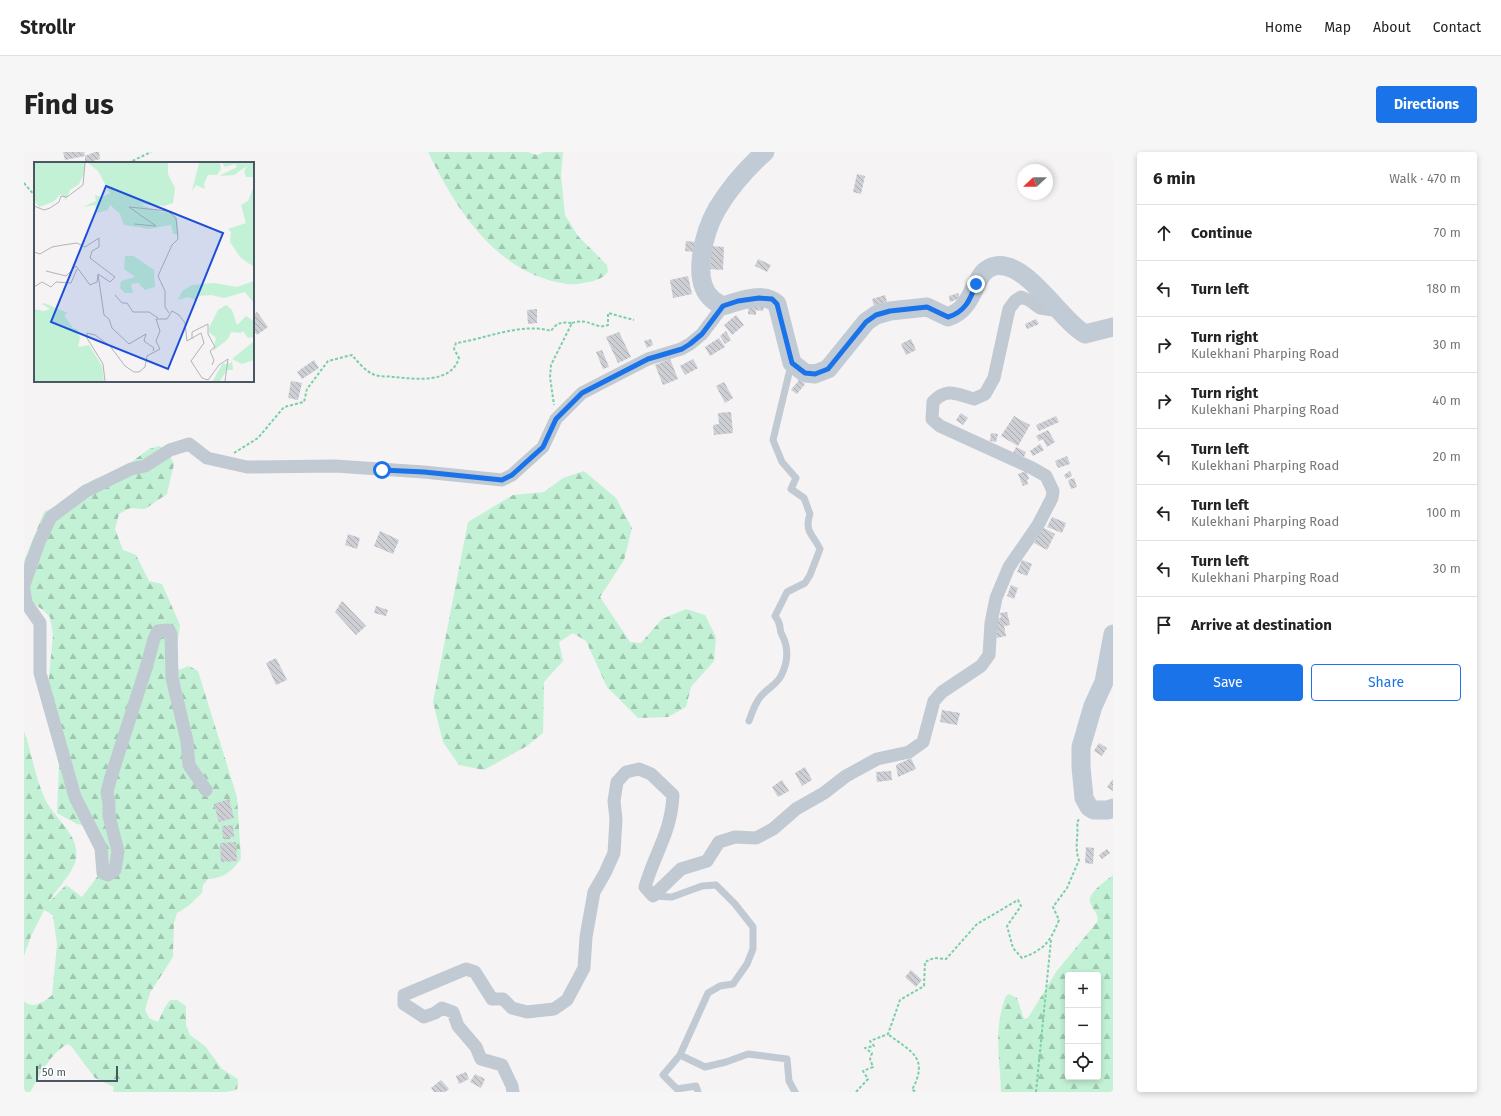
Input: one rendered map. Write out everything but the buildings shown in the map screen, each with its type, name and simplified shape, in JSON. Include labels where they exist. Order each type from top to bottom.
[{"type":"main road","points":[[765,152],[724,199],[709,225],[700,258],[702,281],[711,299],[723,306],[738,301],[759,298],[772,299],[777,304],[792,363],[805,373],[815,374],[828,369],[866,322],[876,315],[890,311],[927,307],[948,317],[957,314],[965,307],[971,298],[976,284],[990,266],[999,265],[1012,268],[1042,291],[1068,322],[1085,334],[1113,327]]},
{"type":"main road","points":[[1113,634],[1104,682],[1093,706],[1081,747],[1082,787],[1084,798],[1089,807],[1094,810],[1108,810],[1113,808]]},
{"type":"street","points":[[513,1092],[512,1086],[502,1065],[481,1059],[476,1047],[458,1026],[453,1012],[442,1008],[435,1013],[424,1017],[404,1004],[404,995],[466,969],[474,972],[492,999],[503,999],[512,1008],[527,1012],[554,1010],[567,1000],[584,968],[586,937],[594,892],[614,853],[616,819],[614,801],[617,782],[626,772],[639,769],[651,774],[673,795],[672,813],[668,831],[649,873],[645,886],[653,896],[680,869],[707,861],[719,842],[735,837],[756,838],[773,829],[796,809],[824,793],[846,776],[877,759],[909,752],[923,742],[934,701],[942,692],[981,666],[989,655],[990,623],[996,598],[1014,558],[1038,526],[1052,498],[1053,491],[1046,476],[1032,468],[940,426],[932,419],[933,402],[940,394],[947,391],[974,399],[985,394],[994,378],[1010,309],[1015,301],[1021,297],[1029,300],[1040,308],[1060,311]]},
{"type":"street","points":[[24,585],[39,542],[51,517],[86,491],[131,469],[144,466],[158,459],[170,450],[189,444],[207,458],[247,467],[335,466],[476,476],[502,480],[512,475],[543,447],[556,419],[582,393],[648,359],[682,349],[702,334],[723,306]]},
{"type":"street","points":[[24,590],[26,603],[40,623],[40,673],[62,752],[75,797],[101,848],[103,873],[108,875],[115,870],[118,851],[109,816],[110,803],[108,792],[111,777],[154,639],[158,631],[168,630],[172,634],[172,678],[187,741],[189,765],[206,790]]},
{"type":"lane","points":[[749,721],[755,705],[781,677],[788,655],[785,640],[781,634],[781,624],[775,616],[787,592],[805,583],[810,575],[820,549],[816,541],[809,534],[807,523],[810,514],[804,498],[792,489],[796,478],[782,462],[773,440],[792,363]]},
{"type":"lane","points":[[653,896],[672,897],[702,886],[716,885],[735,904],[753,927],[754,949],[747,964],[733,984],[720,986],[708,993],[680,1054],[663,1075],[677,1089],[696,1086],[698,1092]]},
{"type":"lane","points":[[680,1054],[704,1066],[726,1062],[748,1054],[787,1059],[790,1081],[795,1092]]},
{"type":"path","points":[[130,162],[151,152]]},
{"type":"path","points":[[24,183],[34,195]]},
{"type":"path","points":[[219,461],[258,438],[284,407],[304,402],[307,389],[328,362],[352,355],[360,365],[375,375],[434,379],[457,366],[459,358],[454,349],[456,343],[512,331],[542,328],[551,331],[555,325],[561,322],[582,320],[602,327],[608,325],[608,314],[634,320]]},
{"type":"path","points":[[556,419],[550,371],[555,355],[572,322]]},
{"type":"path","points":[[1036,1092],[1051,940],[1059,920],[1053,907],[1067,888],[1079,860],[1075,850],[1078,833],[1077,822],[1089,807]]},
{"type":"path","points":[[856,1092],[868,1079],[863,1071],[873,1067],[870,1059],[872,1053],[865,1048],[874,1046],[870,1041],[888,1034],[900,1000],[924,986],[925,962],[934,958],[946,959],[977,924],[1010,903],[1018,900],[1021,906],[1007,926],[1014,948],[1022,958],[1036,952],[1051,940]]},
{"type":"path","points":[[888,1034],[916,1055],[920,1067],[912,1090],[917,1092]]},
{"type":"green space","points":[[428,152],[528,152],[537,155],[544,152],[563,152],[561,175],[565,215],[578,236],[607,265],[608,272],[594,281],[578,284],[565,284],[545,279],[525,270],[506,258],[474,228],[449,191]]},
{"type":"green space","points":[[159,446],[167,450],[174,464],[167,494],[145,509],[130,508],[119,514],[115,529],[123,550],[136,555],[149,581],[162,584],[180,625],[175,661],[179,670],[189,666],[198,671],[237,797],[241,859],[227,874],[208,879],[203,885],[202,893],[188,906],[177,913],[174,923],[173,957],[150,993],[145,1010],[149,1018],[158,1022],[170,1000],[177,1000],[186,1006],[186,1025],[190,1035],[205,1046],[222,1069],[238,1079],[237,1090],[226,1092],[113,1092],[114,1087],[95,1078],[71,1046],[67,1044],[50,1060],[41,1072],[30,1092],[24,1092],[24,1001],[27,1004],[35,1005],[46,1000],[52,995],[57,945],[53,915],[44,910],[31,936],[24,956],[24,731],[45,799],[70,834],[76,850],[76,858],[72,870],[49,902],[66,885],[82,897],[97,877],[107,851],[95,828],[77,824],[57,813],[59,765],[46,708],[53,635],[50,617],[24,596],[24,561],[44,512],[63,502],[80,487],[95,479],[111,477],[149,449]]},
{"type":"green space","points":[[584,471],[616,498],[632,528],[624,560],[600,597],[630,642],[641,643],[662,619],[686,609],[705,615],[716,637],[714,661],[691,687],[686,707],[668,717],[638,718],[607,687],[586,641],[573,633],[559,642],[563,661],[544,682],[543,733],[527,746],[484,770],[459,765],[443,742],[433,702],[468,522],[513,495],[544,492],[563,478]]},
{"type":"green space","points":[[1113,875],[1113,1092],[1001,1092],[998,1032],[1002,1008],[1006,996],[1009,994],[1017,998],[1024,1019],[1028,1018],[1056,972],[1097,922],[1098,919],[1091,904],[1090,898],[1097,888]]},
{"type":"route","points":[[382,470],[476,476],[502,480],[512,475],[532,459],[543,447],[556,419],[582,393],[620,372],[648,359],[664,353],[682,349],[702,334],[723,306],[738,301],[759,298],[772,299],[777,304],[785,342],[792,363],[805,373],[815,374],[828,369],[838,359],[866,322],[876,315],[890,311],[927,307],[948,317],[957,314],[965,307],[971,298],[976,284]]}]
